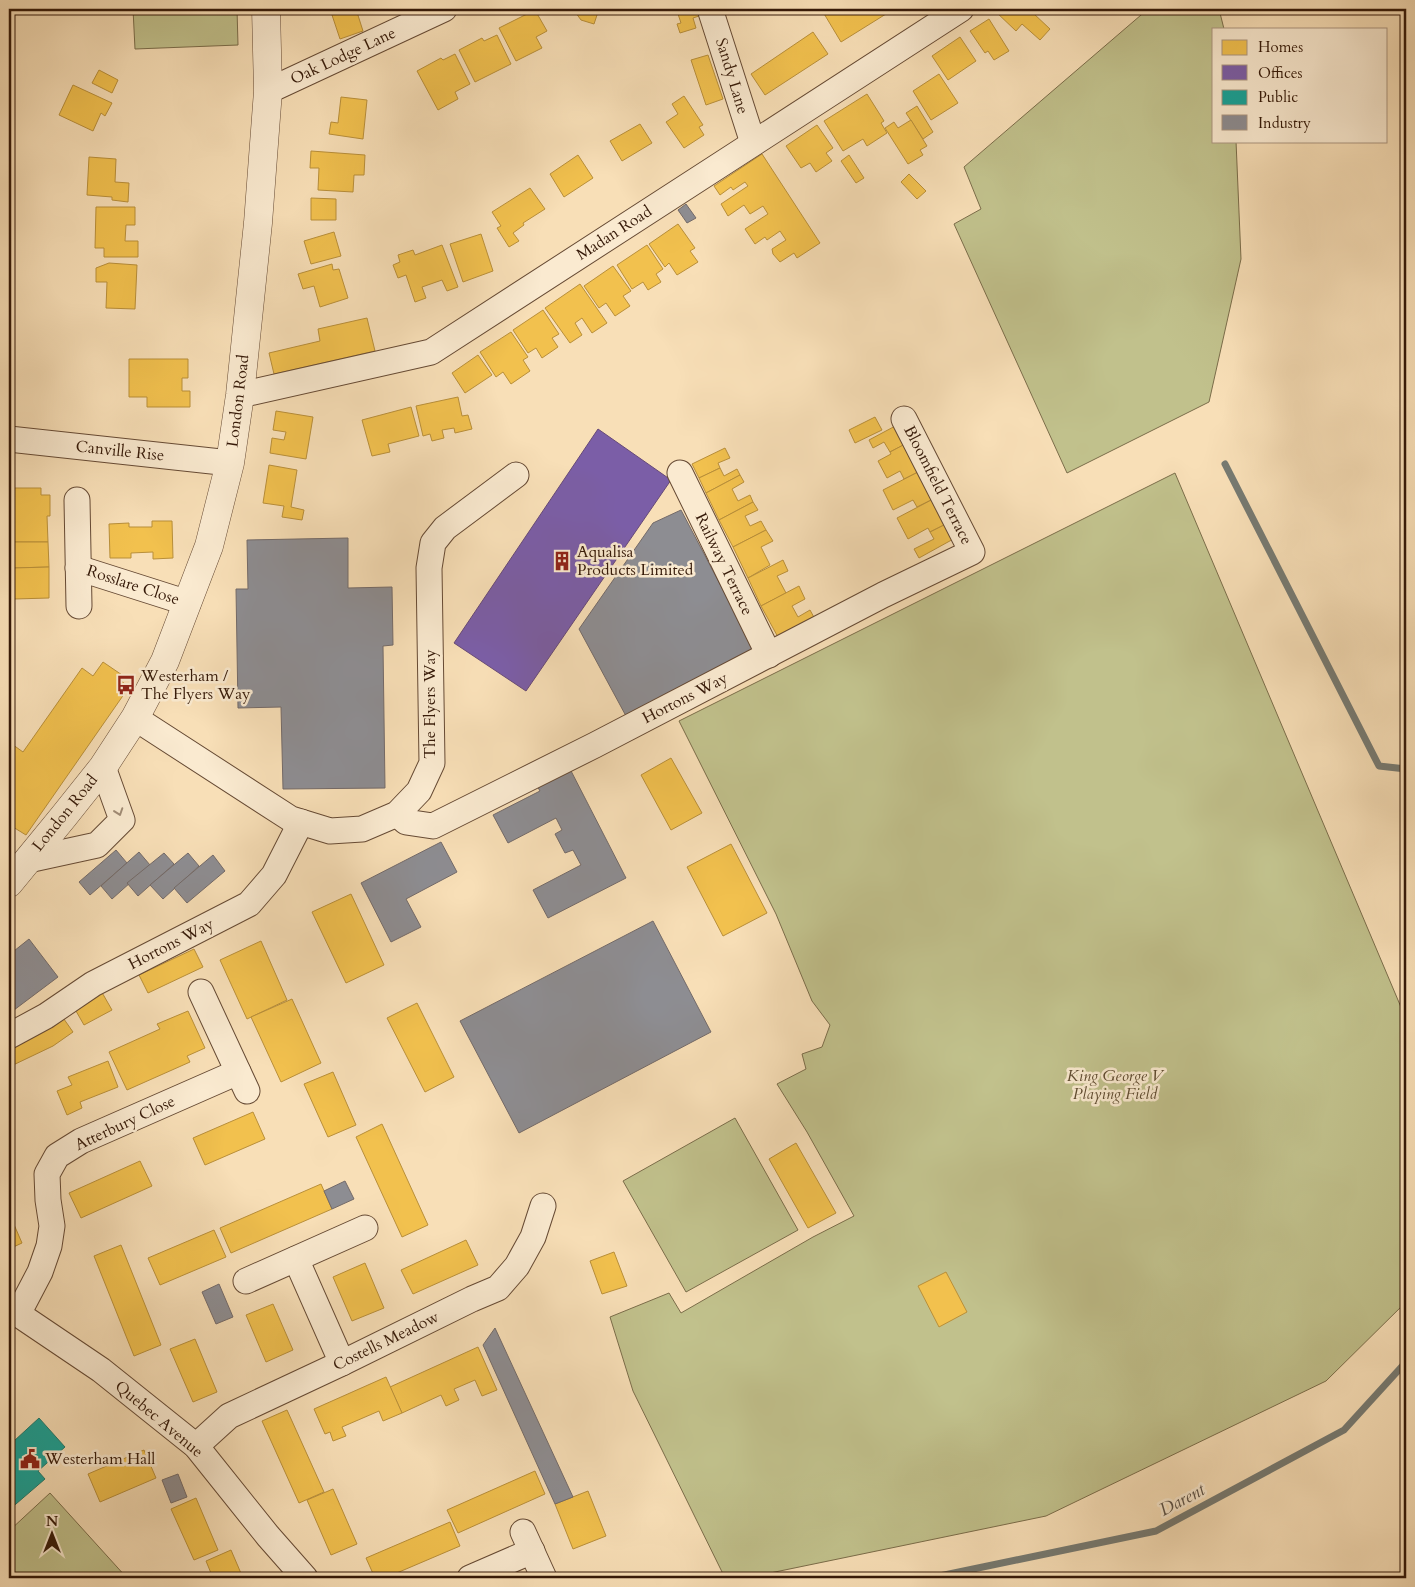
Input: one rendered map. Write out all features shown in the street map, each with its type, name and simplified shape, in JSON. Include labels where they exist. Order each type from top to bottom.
[{"type":"street","name":"London Road","points":[[9,882],[103,767],[135,718],[165,661],[209,546],[230,462],[240,395],[258,223],[268,91],[266,9]]},
{"type":"street","name":"Oak Lodge Lane","points":[[268,91],[444,9]]},
{"type":"street","name":"Sandy Lane","points":[[710,9],[753,143]]},
{"type":"street","name":"Madan Road","points":[[240,395],[431,352],[961,9]]},
{"type":"street","name":"Bloomfield Terrace","points":[[904,419],[972,552]]},
{"type":"street","name":"Canville Rise","points":[[9,439],[230,462]]},
{"type":"street","name":"Railway Terrace","points":[[680,473],[769,655]]},
{"type":"street","name":"The Flyers Way","points":[[135,718],[291,818],[301,822],[330,831],[362,828],[397,814],[419,791],[432,763],[429,568],[433,543],[445,528],[516,475]]},
{"type":"street","name":"Rosslare Close","points":[[77,500],[79,606]]},
{"type":"street","name":"Hortons Way","points":[[397,814],[406,822],[433,826],[595,745],[884,595],[972,552]]},
{"type":"street","name":"Rosslare Close","points":[[78,568],[188,603]]},
{"type":"street","name":"London Road","points":[[28,860],[97,845],[122,820],[103,767]]},
{"type":"street","name":"Hortons Way","points":[[9,1036],[46,1016],[92,984],[249,904],[274,875],[301,822]]},
{"type":"street","name":"Atterbury Close","points":[[13,1312],[40,1272],[49,1246],[52,1226],[46,1174],[57,1156],[82,1141],[242,1081],[202,992]]},
{"type":"street","name":"Costells Meadow","points":[[196,1446],[229,1416],[498,1288],[517,1266],[533,1237],[543,1206]]},
{"type":"street","points":[[246,1281],[365,1228]]},
{"type":"street","points":[[296,1259],[342,1363]]},
{"type":"street","name":"Quebec Avenue","points":[[13,1312],[101,1370],[196,1446],[304,1578]]},
{"type":"street","points":[[470,1578],[527,1541],[544,1578]]},
{"type":"green space","points":[[133,9],[237,9],[238,45],[135,49]]},
{"type":"green space","points":[[1148,9],[1219,9],[1224,28],[1212,28],[1212,142],[1236,142],[1241,259],[1209,402],[1067,473],[954,224],[981,209],[964,167]]},
{"type":"green space","name":"King George V Playing Field","points":[[1175,473],[1406,1019],[1406,1302],[1326,1381],[1046,1516],[746,1578],[725,1578],[633,1391],[610,1317],[669,1293],[681,1313],[813,1237],[854,1216],[807,1132],[777,1084],[806,1069],[802,1054],[822,1047],[830,1025],[812,1001],[776,914],[679,721]]},
{"type":"green space","points":[[735,1118],[798,1230],[686,1292],[623,1181]]},
{"type":"green space","points":[[50,1493],[127,1578],[9,1578],[9,1531]]},
{"type":"building: Homes","points":[[330,9],[356,9],[363,31],[340,39]]},
{"type":"building: Homes","points":[[573,9],[599,9],[594,24],[581,20]]},
{"type":"building: Homes","points":[[697,9],[699,16],[693,18],[696,28],[680,33],[677,24],[681,23],[677,11]]},
{"type":"building: Homes","points":[[829,9],[841,9],[843,12],[849,9],[894,9],[841,42],[823,12]]},
{"type":"building: Homes","points":[[997,9],[1037,9],[1033,13],[1050,29],[1040,40],[1022,24],[1016,31],[995,11]]},
{"type":"building: Homes","points":[[535,10],[547,31],[536,37],[542,48],[516,61],[499,28]]},
{"type":"building: Homes","points":[[989,19],[1009,51],[994,60],[988,51],[985,53],[970,31]]},
{"type":"building: Homes","points":[[813,32],[828,54],[765,95],[751,74]]},
{"type":"building: Homes","points":[[497,35],[511,64],[475,82],[459,50],[482,38],[484,41]]},
{"type":"building: Homes","points":[[960,37],[976,61],[948,80],[932,56]]},
{"type":"building: Homes","points":[[455,54],[470,84],[455,92],[458,99],[438,110],[417,71],[441,58],[443,60]]},
{"type":"building: Homes","points":[[708,55],[723,99],[706,105],[691,60]]},
{"type":"building: Homes","points":[[99,70],[118,80],[112,93],[92,83]]},
{"type":"building: Homes","points":[[939,74],[958,103],[931,120],[913,91]]},
{"type":"building: Homes","points":[[73,85],[112,103],[105,116],[101,113],[93,131],[59,115]]},
{"type":"building: Homes","points":[[867,94],[884,121],[881,123],[887,133],[867,146],[863,139],[843,151],[824,121]]},
{"type":"building: Homes","points":[[684,96],[703,125],[699,127],[704,135],[684,148],[666,122],[678,114],[672,104]]},
{"type":"building: Homes","points":[[341,97],[367,100],[363,139],[329,134],[331,122],[338,123]]},
{"type":"building: Homes","points":[[917,106],[933,132],[923,139],[906,113]]},
{"type":"building: Homes","points":[[911,120],[927,146],[920,150],[923,155],[908,164],[885,128],[894,122],[898,128]]},
{"type":"building: Homes","points":[[640,124],[652,143],[622,161],[610,141]]},
{"type":"building: Homes","points":[[817,125],[833,148],[826,153],[832,161],[816,172],[810,163],[801,168],[786,146]]},
{"type":"building: Homes","points":[[311,151],[365,155],[364,175],[354,175],[353,192],[318,190],[319,168],[310,168]]},
{"type":"building: Homes","points":[[762,154],[820,243],[797,258],[794,253],[780,262],[773,254],[772,249],[786,240],[780,231],[767,240],[765,237],[755,244],[745,229],[768,214],[763,206],[750,214],[744,205],[728,216],[721,204],[748,186],[745,182],[733,190],[731,187],[720,195],[714,186]]},
{"type":"building: Homes","points":[[578,155],[593,178],[564,197],[550,174]]},
{"type":"building: Homes","points":[[849,155],[864,178],[856,183],[841,161]]},
{"type":"building: Homes","points":[[89,157],[116,159],[115,182],[129,183],[128,202],[112,200],[112,197],[87,195]]},
{"type":"building: Homes","points":[[909,174],[926,191],[917,199],[901,182]]},
{"type":"building: Homes","points":[[530,188],[545,209],[523,223],[524,225],[513,233],[519,241],[509,247],[497,228],[501,226],[492,212]]},
{"type":"building: Homes","points":[[311,198],[336,199],[336,220],[311,220]]},
{"type":"building: Homes","points":[[96,207],[135,207],[135,225],[126,225],[125,241],[138,241],[138,257],[104,257],[104,248],[95,248]]},
{"type":"building: Homes","points":[[678,224],[695,248],[690,251],[698,262],[677,275],[669,263],[665,267],[649,244]]},
{"type":"building: Homes","points":[[334,232],[341,256],[311,264],[304,241]]},
{"type":"building: Homes","points":[[481,234],[493,271],[463,282],[450,244]]},
{"type":"building: Homes","points":[[442,245],[458,287],[447,291],[442,280],[422,287],[426,298],[415,302],[406,275],[398,278],[393,265],[400,262],[398,255],[413,250],[415,255]]},
{"type":"building: Homes","points":[[647,245],[663,269],[656,274],[661,282],[648,290],[643,282],[632,289],[617,265]]},
{"type":"building: Homes","points":[[109,263],[137,265],[135,309],[106,308],[107,282],[96,282],[96,268]]},
{"type":"building: Homes","points":[[332,264],[333,270],[339,269],[348,298],[320,307],[314,286],[303,289],[298,274]]},
{"type":"building: Homes","points":[[613,266],[631,291],[623,296],[630,306],[615,316],[606,303],[599,308],[584,286]]},
{"type":"building: Homes","points":[[580,284],[607,323],[592,333],[582,318],[575,323],[582,335],[570,343],[545,308]]},
{"type":"building: Homes","points":[[543,310],[559,334],[552,338],[558,347],[542,358],[536,348],[528,353],[513,330]]},
{"type":"building: Homes","points":[[367,318],[375,351],[274,374],[269,353],[320,341],[318,329]]},
{"type":"building: Homes","points":[[511,332],[528,357],[523,360],[530,371],[511,384],[503,372],[496,377],[480,352]]},
{"type":"building: Homes","points":[[478,355],[492,375],[465,393],[452,373]]},
{"type":"building: Homes","points":[[129,359],[188,359],[188,378],[182,378],[182,391],[190,391],[190,407],[147,407],[147,397],[129,397]]},
{"type":"building: Homes","points":[[458,397],[462,416],[468,415],[472,429],[455,433],[454,428],[442,430],[444,438],[432,441],[430,434],[423,436],[416,406]]},
{"type":"building: Homes","points":[[411,407],[419,436],[388,444],[390,452],[372,456],[362,420]]},
{"type":"building: Homes","points":[[276,411],[313,417],[306,459],[270,453],[272,438],[284,440],[286,432],[273,430]]},
{"type":"building: Homes","points":[[875,417],[882,430],[855,443],[849,430]]},
{"type":"building: Homes","points":[[899,424],[909,442],[890,452],[884,442],[873,448],[869,440]]},
{"type":"building: Homes","points":[[909,442],[922,470],[904,479],[900,471],[887,478],[878,461]]},
{"type":"building: Homes","points":[[725,448],[730,458],[718,463],[720,468],[699,478],[692,464]]},
{"type":"building: Homes","points":[[269,465],[297,470],[291,507],[304,510],[302,520],[282,517],[284,506],[263,503]]},
{"type":"building: Homes","points":[[720,468],[724,476],[737,469],[740,475],[706,493],[699,478]]},
{"type":"building: Homes","points":[[922,470],[937,497],[917,507],[913,500],[893,510],[883,490]]},
{"type":"building: Homes","points":[[740,475],[744,482],[732,489],[738,501],[750,495],[753,502],[719,520],[706,493]]},
{"type":"building: Homes","points":[[12,488],[41,488],[41,495],[50,495],[50,516],[47,516],[48,542],[13,542]]},
{"type":"building: Homes","points":[[937,497],[950,522],[930,532],[928,528],[908,539],[897,518]]},
{"type":"building: Homes","points":[[753,502],[758,510],[745,516],[750,526],[761,521],[766,530],[733,547],[719,520]]},
{"type":"building: Homes","points":[[152,521],[172,521],[173,558],[153,559],[153,552],[131,553],[131,558],[110,558],[109,524],[129,523],[129,527],[152,527]]},
{"type":"building: Homes","points":[[950,522],[957,537],[919,558],[914,549],[934,539],[930,532]]},
{"type":"building: Homes","points":[[766,530],[773,541],[761,547],[770,565],[748,578],[733,547]]},
{"type":"building: Homes","points":[[13,542],[48,542],[49,567],[13,568]]},
{"type":"building: Homes","points":[[783,560],[788,571],[777,576],[786,593],[761,606],[748,578]]},
{"type":"building: Homes","points":[[49,567],[49,598],[14,599],[13,568]]},
{"type":"building: Homes","points":[[799,586],[805,599],[792,606],[798,617],[810,610],[816,621],[779,639],[761,606]]},
{"type":"building: Homes","points":[[103,662],[125,677],[121,681],[129,687],[26,835],[13,827],[9,833],[9,742],[23,752],[82,668],[93,676]]},
{"type":"building: Homes","points":[[671,758],[702,813],[671,830],[641,775]]},
{"type":"building: Homes","points":[[731,844],[767,913],[723,936],[687,867]]},
{"type":"building: Homes","points":[[351,894],[384,965],[346,983],[312,912]]},
{"type":"building: Homes","points":[[261,941],[287,1000],[247,1019],[220,960]]},
{"type":"building: Homes","points":[[194,949],[203,967],[148,993],[139,975]]},
{"type":"building: Homes","points":[[100,989],[112,1010],[84,1025],[72,1004]]},
{"type":"building: Homes","points":[[292,999],[321,1063],[281,1082],[251,1017]]},
{"type":"building: Homes","points":[[417,1003],[454,1077],[425,1092],[387,1018]]},
{"type":"building: Homes","points":[[188,1011],[205,1048],[187,1056],[190,1062],[127,1090],[109,1052],[160,1029],[157,1024]]},
{"type":"building: Homes","points":[[59,1012],[73,1032],[53,1046],[9,1067],[9,1039]]},
{"type":"building: Homes","points":[[108,1061],[118,1087],[80,1102],[82,1108],[67,1115],[57,1091],[72,1085],[68,1077]]},
{"type":"building: Homes","points":[[333,1072],[356,1125],[328,1137],[304,1084]]},
{"type":"building: Homes","points":[[253,1112],[265,1139],[205,1165],[193,1138]]},
{"type":"building: Homes","points":[[382,1124],[428,1225],[402,1237],[356,1137]]},
{"type":"building: Homes","points":[[796,1143],[836,1213],[808,1228],[769,1159]]},
{"type":"building: Homes","points":[[140,1161],[152,1186],[81,1218],[69,1193]]},
{"type":"building: Homes","points":[[321,1184],[332,1209],[231,1253],[220,1228]]},
{"type":"building: Homes","points":[[9,1213],[22,1243],[9,1249]]},
{"type":"building: Homes","points":[[214,1230],[226,1257],[160,1285],[148,1258]]},
{"type":"building: Homes","points":[[466,1240],[478,1265],[413,1294],[401,1270]]},
{"type":"building: Homes","points":[[121,1245],[161,1345],[134,1356],[94,1256]]},
{"type":"building: Homes","points":[[614,1252],[627,1286],[602,1294],[590,1261]]},
{"type":"building: Homes","points":[[365,1263],[384,1308],[352,1321],[333,1277]]},
{"type":"building: Homes","points":[[946,1272],[967,1312],[939,1327],[918,1286]]},
{"type":"building: Homes","points":[[273,1304],[293,1350],[266,1362],[246,1315]]},
{"type":"building: Homes","points":[[195,1339],[217,1392],[193,1402],[170,1349]]},
{"type":"building: Homes","points":[[478,1347],[497,1390],[482,1396],[475,1380],[454,1389],[459,1400],[446,1406],[441,1395],[402,1413],[390,1387]]},
{"type":"building: Homes","points":[[386,1377],[402,1413],[383,1421],[379,1411],[342,1427],[346,1436],[333,1441],[330,1432],[325,1434],[314,1409]]},
{"type":"building: Homes","points":[[287,1410],[324,1492],[299,1503],[262,1421]]},
{"type":"building: Homes","points":[[144,1450],[156,1478],[100,1502],[88,1474]]},
{"type":"building: Homes","points":[[535,1471],[545,1494],[458,1533],[447,1510]]},
{"type":"building: Homes","points":[[333,1489],[357,1544],[331,1555],[307,1500]]},
{"type":"building: Homes","points":[[588,1491],[606,1536],[573,1549],[555,1504]]},
{"type":"building: Homes","points":[[196,1498],[218,1550],[194,1560],[171,1509]]},
{"type":"building: Homes","points":[[450,1522],[460,1546],[385,1578],[375,1578],[366,1558]]},
{"type":"building: Homes","points":[[231,1550],[243,1578],[213,1578],[206,1561]]},
{"type":"building: Offices","name":"Aqualisa Products Limited","points":[[598,429],[671,480],[526,691],[454,643]]},
{"type":"building: Public","name":"Westerham Hall","points":[[39,1418],[65,1447],[38,1471],[45,1479],[9,1510],[9,1436],[14,1441]]},
{"type":"building: Industry","points":[[686,204],[696,218],[687,223],[678,210]]},
{"type":"building: Industry","points":[[681,510],[754,649],[626,716],[579,629],[653,523]]},
{"type":"building: Industry","points":[[348,538],[348,588],[392,587],[393,645],[383,646],[385,788],[283,789],[281,707],[238,708],[236,589],[248,589],[247,540]]},
{"type":"building: Industry","points":[[569,767],[626,878],[548,918],[533,890],[581,865],[573,850],[565,853],[555,834],[562,830],[556,818],[508,843],[493,815],[540,791],[536,784]]},
{"type":"building: Industry","points":[[441,842],[457,872],[406,899],[421,927],[391,942],[361,883]]},
{"type":"building: Industry","points":[[116,850],[127,863],[90,895],[79,882]]},
{"type":"building: Industry","points":[[139,852],[150,865],[112,899],[101,886]]},
{"type":"building: Industry","points":[[164,853],[174,864],[138,896],[127,883]]},
{"type":"building: Industry","points":[[188,853],[199,866],[163,899],[150,885]]},
{"type":"building: Industry","points":[[213,855],[225,871],[187,903],[174,888]]},
{"type":"building: Industry","points":[[653,921],[711,1032],[519,1133],[460,1021]]},
{"type":"building: Industry","points":[[29,939],[58,977],[10,1013],[9,955]]},
{"type":"building: Industry","points":[[345,1181],[354,1199],[332,1209],[324,1191]]},
{"type":"building: Industry","points":[[219,1284],[233,1317],[216,1324],[202,1292]]},
{"type":"building: Industry","points":[[495,1328],[573,1497],[555,1504],[483,1345]]},
{"type":"building: Industry","points":[[178,1474],[187,1497],[171,1503],[162,1480]]},
{"type":"waterway","points":[[1225,464],[1379,766],[1406,769]]},
{"type":"waterway","name":"Darent","points":[[930,1578],[1156,1531],[1344,1430],[1406,1362]]},
{"type":"place","name":"Aqualisa Products Limited","points":[[562,561]]},
{"type":"place","name":"Westerham / The Flyers Way","points":[[126,685]]},
{"type":"place","name":"Westerham Hall","points":[[30,1459]]}]
